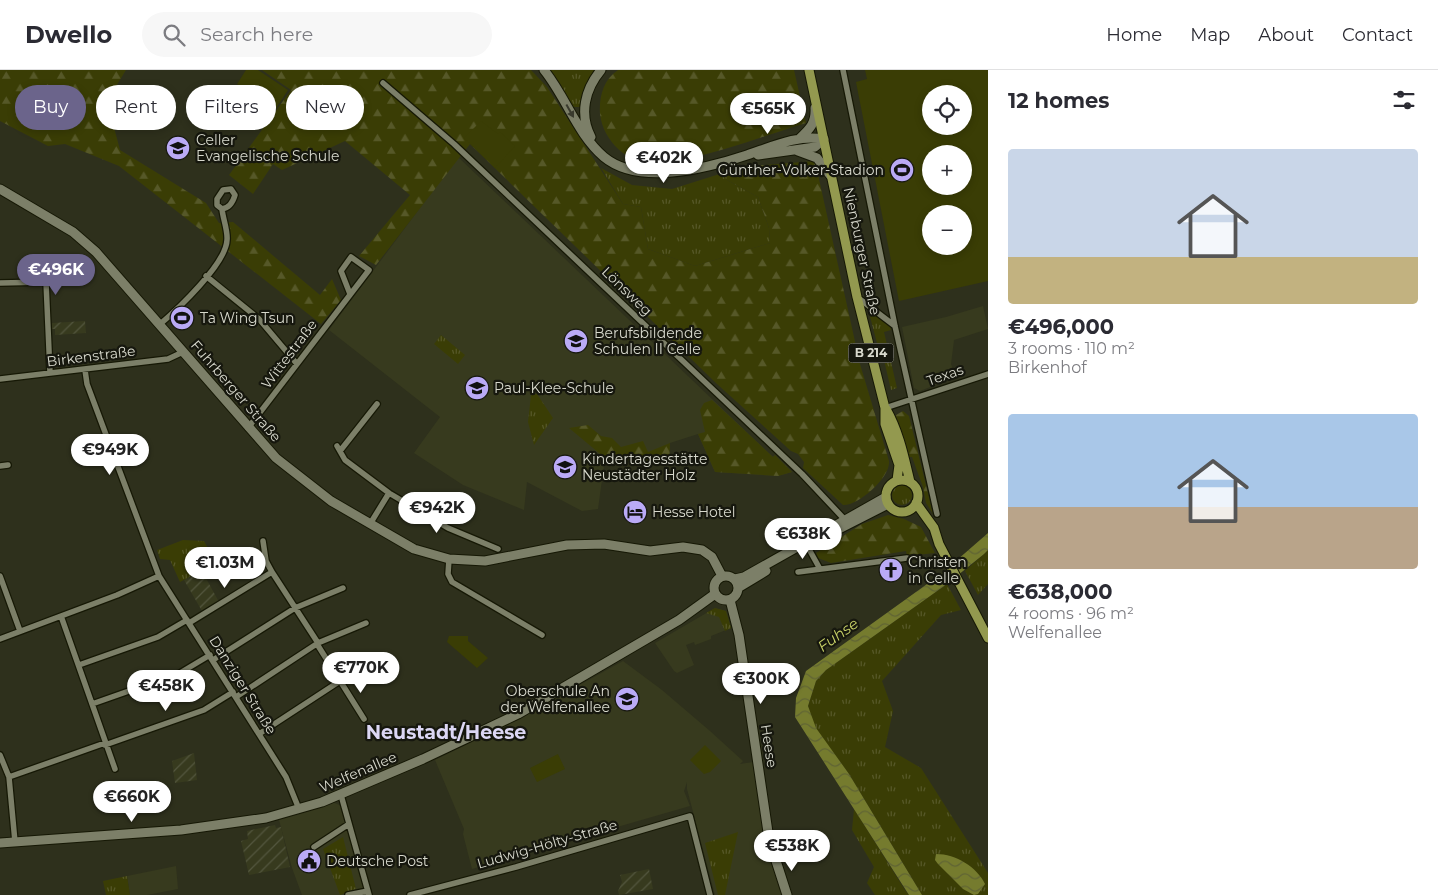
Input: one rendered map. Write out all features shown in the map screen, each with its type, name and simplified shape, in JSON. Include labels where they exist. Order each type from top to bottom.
[{"type":"main road","points":[[544,70],[554,82],[588,140],[603,156],[623,168],[650,173],[679,171],[744,156],[798,139],[813,137],[824,140]]},
{"type":"main road","points":[[601,70],[588,92],[584,110],[587,130],[603,156]]},
{"type":"main road","name":"Nienburger Straße","points":[[810,70],[857,297],[885,408],[896,430],[910,482]]},
{"type":"main road","points":[[798,139],[811,128],[814,120],[814,92]]},
{"type":"main road","points":[[744,156],[798,151],[815,147],[824,140]]},
{"type":"main road","points":[[798,151],[817,158],[832,177]]},
{"type":"main road","name":"Fuhrberger Straße","points":[[0,188],[73,232],[96,252],[276,458],[302,480],[336,504],[414,549],[449,559],[485,561],[567,545],[586,544],[650,551],[683,547],[702,550],[712,557],[722,576]]},
{"type":"main road","name":"Nienburger Straße","points":[[885,408],[885,424],[899,465],[897,480]]},
{"type":"main road","points":[[737,584],[846,521],[887,500],[890,485],[897,480],[910,482]]},
{"type":"main road","name":"B 214","points":[[910,482],[917,491],[916,503],[934,528],[939,544]]},
{"type":"main road","name":"B 214","points":[[887,500],[896,511],[907,511],[922,519],[948,560],[988,638]]},
{"type":"main road","points":[[907,511],[916,503]]},
{"type":"main road","points":[[722,576],[729,576],[737,584],[736,595],[730,600],[723,600],[715,594],[714,585],[722,576]]},
{"type":"main road","name":"Welfenallee","points":[[0,843],[182,830],[257,819],[299,809],[341,795],[518,714],[679,620],[715,594]]},
{"type":"main road","name":"Heese","points":[[730,600],[739,635],[769,839],[787,895]]},
{"type":"street","name":"Nienburger Straße","points":[[843,70],[895,326],[937,514]]},
{"type":"street","name":"Lönsweg","points":[[383,83],[458,148],[802,474],[846,521]]},
{"type":"street","points":[[159,325],[189,300],[225,251],[227,240],[222,209]]},
{"type":"street","name":"Wittestraße","points":[[248,428],[369,270],[351,257],[341,271],[350,294]]},
{"type":"street","points":[[206,276],[259,319],[297,364]]},
{"type":"street","points":[[0,283],[46,282],[50,373]]},
{"type":"street","points":[[857,297],[895,326]]},
{"type":"street","name":"Birkenstraße","points":[[0,379],[168,359],[182,352]]},
{"type":"street","name":"Danziger Straße","points":[[85,370],[90,392],[159,576],[286,777],[299,809]]},
{"type":"street","name":"Texas","points":[[911,400],[988,374]]},
{"type":"street","points":[[885,408],[911,400]]},
{"type":"street","points":[[377,404],[338,449],[345,460],[389,493],[448,528],[498,549]]},
{"type":"street","points":[[0,466],[8,465]]},
{"type":"street","points":[[370,524],[389,493]]},
{"type":"street","points":[[263,541],[266,561],[272,572],[364,719]]},
{"type":"street","points":[[806,544],[820,569]]},
{"type":"street","points":[[798,572],[907,558]]},
{"type":"street","points":[[449,559],[448,574],[452,582],[542,635]]},
{"type":"street","points":[[79,665],[158,637],[272,572]]},
{"type":"street","points":[[0,576],[20,632]]},
{"type":"street","points":[[0,639],[117,595],[159,576]]},
{"type":"street","points":[[92,704],[180,674],[212,658],[295,608],[343,588]]},
{"type":"street","points":[[61,616],[115,769]]},
{"type":"street","points":[[10,777],[204,710],[234,695],[318,644],[366,623]]},
{"type":"street","points":[[258,734],[340,682],[390,659]]},
{"type":"street","points":[[0,755],[10,777],[15,842]]},
{"type":"street","points":[[341,795],[368,893],[348,895]]},
{"type":"street","name":"Ludwig-Hölty-Straße","points":[[410,895],[516,867],[690,816],[710,895]]},
{"type":"street","points":[[314,847],[349,824]]},
{"type":"shaded area","points":[[458,157],[773,457],[775,455],[792,472],[778,476],[715,472],[698,434],[670,443],[669,465],[605,458],[598,509],[582,511],[527,482],[524,510],[463,485],[414,453],[440,417],[329,330]]},
{"type":"shaded area","points":[[983,306],[988,329],[954,340],[951,364],[956,377],[920,391],[914,388],[902,327]]},
{"type":"shaded area","points":[[85,321],[86,333],[55,335],[55,329],[52,329],[52,323]]},
{"type":"shaded area","points":[[202,571],[219,602],[202,611],[184,580]]},
{"type":"shaded area","points":[[715,608],[726,611],[731,628],[711,636],[711,639],[695,645],[694,642],[686,645],[694,665],[677,673],[655,643]]},
{"type":"shaded area","points":[[623,661],[662,690],[710,731],[743,761],[740,764],[753,762],[767,847],[784,895],[715,895],[687,789],[687,782],[684,791],[690,806],[472,869],[463,834],[464,829],[435,760],[520,718]]},
{"type":"shaded area","points":[[194,753],[197,780],[175,783],[172,761]]},
{"type":"shaded area","points":[[332,802],[342,806],[367,895],[302,895],[292,868],[279,820]]},
{"type":"shaded area","points":[[275,825],[276,828],[281,827],[290,867],[249,875],[241,841],[248,839],[247,831]]},
{"type":"shaded area","points":[[176,866],[178,889],[147,895],[130,895],[127,876]]},
{"type":"shaded area","points":[[649,869],[653,889],[619,895],[618,891],[622,882],[620,875]]},
{"type":"green space","points":[[0,70],[126,70],[117,85],[96,85],[96,130],[115,130],[120,150],[206,203],[219,223],[233,222],[320,295],[332,279],[341,300],[321,324],[119,166],[65,144],[48,146],[17,130],[86,130],[86,85],[15,85],[15,129],[0,121]]},
{"type":"green space","points":[[246,70],[258,70],[286,89],[286,93],[276,108],[276,85],[237,84]]},
{"type":"green space","points":[[262,70],[531,70],[547,87],[623,204],[641,207],[648,249],[695,266],[770,243],[769,228],[758,197],[727,180],[726,172],[752,166],[815,161],[860,364],[889,461],[885,475],[865,496],[857,501],[843,505],[803,468],[804,462],[798,454],[791,451],[717,384],[470,144],[376,265],[359,256],[410,195],[345,141],[282,170],[273,164],[253,194],[229,175],[262,130],[276,130],[276,111],[286,97],[286,130],[364,130],[364,85],[286,85],[286,87]]},
{"type":"green space","points":[[548,70],[596,70],[582,107],[572,107]]},
{"type":"green space","points":[[618,70],[794,70],[806,123],[700,156],[662,164],[645,164],[627,156],[618,149],[602,124],[600,114],[601,95],[605,84]]},
{"type":"green space","name":"Günther-Volker-Stadion","points":[[865,70],[988,70],[988,281],[899,301],[856,82],[867,79]]},
{"type":"green space","points":[[481,121],[498,134],[500,132],[515,146],[495,168],[464,138]]},
{"type":"green space","points":[[601,168],[632,185],[672,189],[726,172],[727,180],[758,197],[769,228],[770,243],[695,266],[648,249],[641,207],[623,204]]},
{"type":"green space","points":[[868,309],[890,326],[891,330],[884,332],[897,388],[891,390],[881,347],[878,347]]},
{"type":"green space","points":[[441,335],[465,355],[458,364],[434,344]]},
{"type":"green space","points":[[537,394],[553,418],[534,445],[528,422],[531,395]]},
{"type":"green space","points":[[712,400],[773,457],[775,455],[792,472],[778,476],[715,472],[698,434],[705,432],[700,410],[704,403]]},
{"type":"green space","points":[[903,411],[909,416],[933,514],[926,503],[923,487],[912,457],[907,457],[895,420],[896,415]]},
{"type":"green space","points":[[588,425],[601,436],[612,438],[621,447],[643,441],[648,452],[670,443],[669,465],[605,458],[569,428]]},
{"type":"green space","points":[[902,485],[909,488],[912,495],[909,502],[902,505],[895,502],[892,495],[895,488]]},
{"type":"green space","points":[[888,515],[904,519],[921,527],[935,553],[907,556],[906,551],[831,563],[818,558],[816,553],[862,524]]},
{"type":"green space","points":[[183,540],[204,541],[216,563],[180,582],[170,560],[160,559],[157,550]]},
{"type":"green space","points":[[988,550],[988,584],[978,595],[965,571]]},
{"type":"green space","points":[[947,584],[961,610],[941,615],[882,681],[893,711],[885,747],[921,768],[988,873],[988,895],[922,895],[849,774],[815,728],[808,706],[816,681],[826,670]]},
{"type":"green space","points":[[715,608],[726,611],[731,628],[725,631],[719,617],[706,613]]},
{"type":"green space","points":[[449,636],[468,636],[468,641],[488,658],[477,668],[447,642]]},
{"type":"green space","points":[[705,745],[721,761],[710,772],[704,774],[690,760]]},
{"type":"green space","points":[[558,754],[565,769],[537,782],[530,768]]},
{"type":"green space","points":[[854,809],[909,895],[875,895],[867,883],[874,867],[852,830]]},
{"type":"green space","points":[[738,832],[725,895],[718,895],[705,843]]},
{"type":"green space","points":[[343,837],[356,889],[340,895],[323,849]]},
{"type":"green space","points":[[127,876],[130,895],[106,895],[103,881]]},
{"type":"water","points":[[988,533],[988,550],[984,554],[947,584],[826,670],[816,681],[808,706],[816,728],[849,774],[922,895],[909,895],[795,717],[796,698],[806,671],[941,574]]},
{"type":"water","points":[[936,854],[958,859],[977,872],[985,884],[978,894],[974,895],[963,889],[938,864],[935,860]]},
{"type":"place","name":"Celler Evangelische Schule","points":[[178,148]]},
{"type":"place","name":"Günther-Volker-Stadion","points":[[902,170]]},
{"type":"place","name":"Ta Wing Tsun","points":[[182,318]]},
{"type":"place","name":"Berufsbildende Schulen II Celle","points":[[576,341]]},
{"type":"place","name":"Paul-Klee-Schule","points":[[477,388]]},
{"type":"place","name":"Kindertagesstätte Neustädter Holz","points":[[565,467]]},
{"type":"place","name":"Hesse Hotel","points":[[635,512]]},
{"type":"place","name":"Christen in Celle","points":[[891,570]]},
{"type":"place","name":"Oberschule An der Welfenallee","points":[[627,699]]},
{"type":"place","name":"Deutsche Post","points":[[309,861]]},
{"type":"district","name":"Neustadt/Heese","points":[[446,732]]},
{"type":"water label","name":"Fuhse","points":[[838,635]]}]
